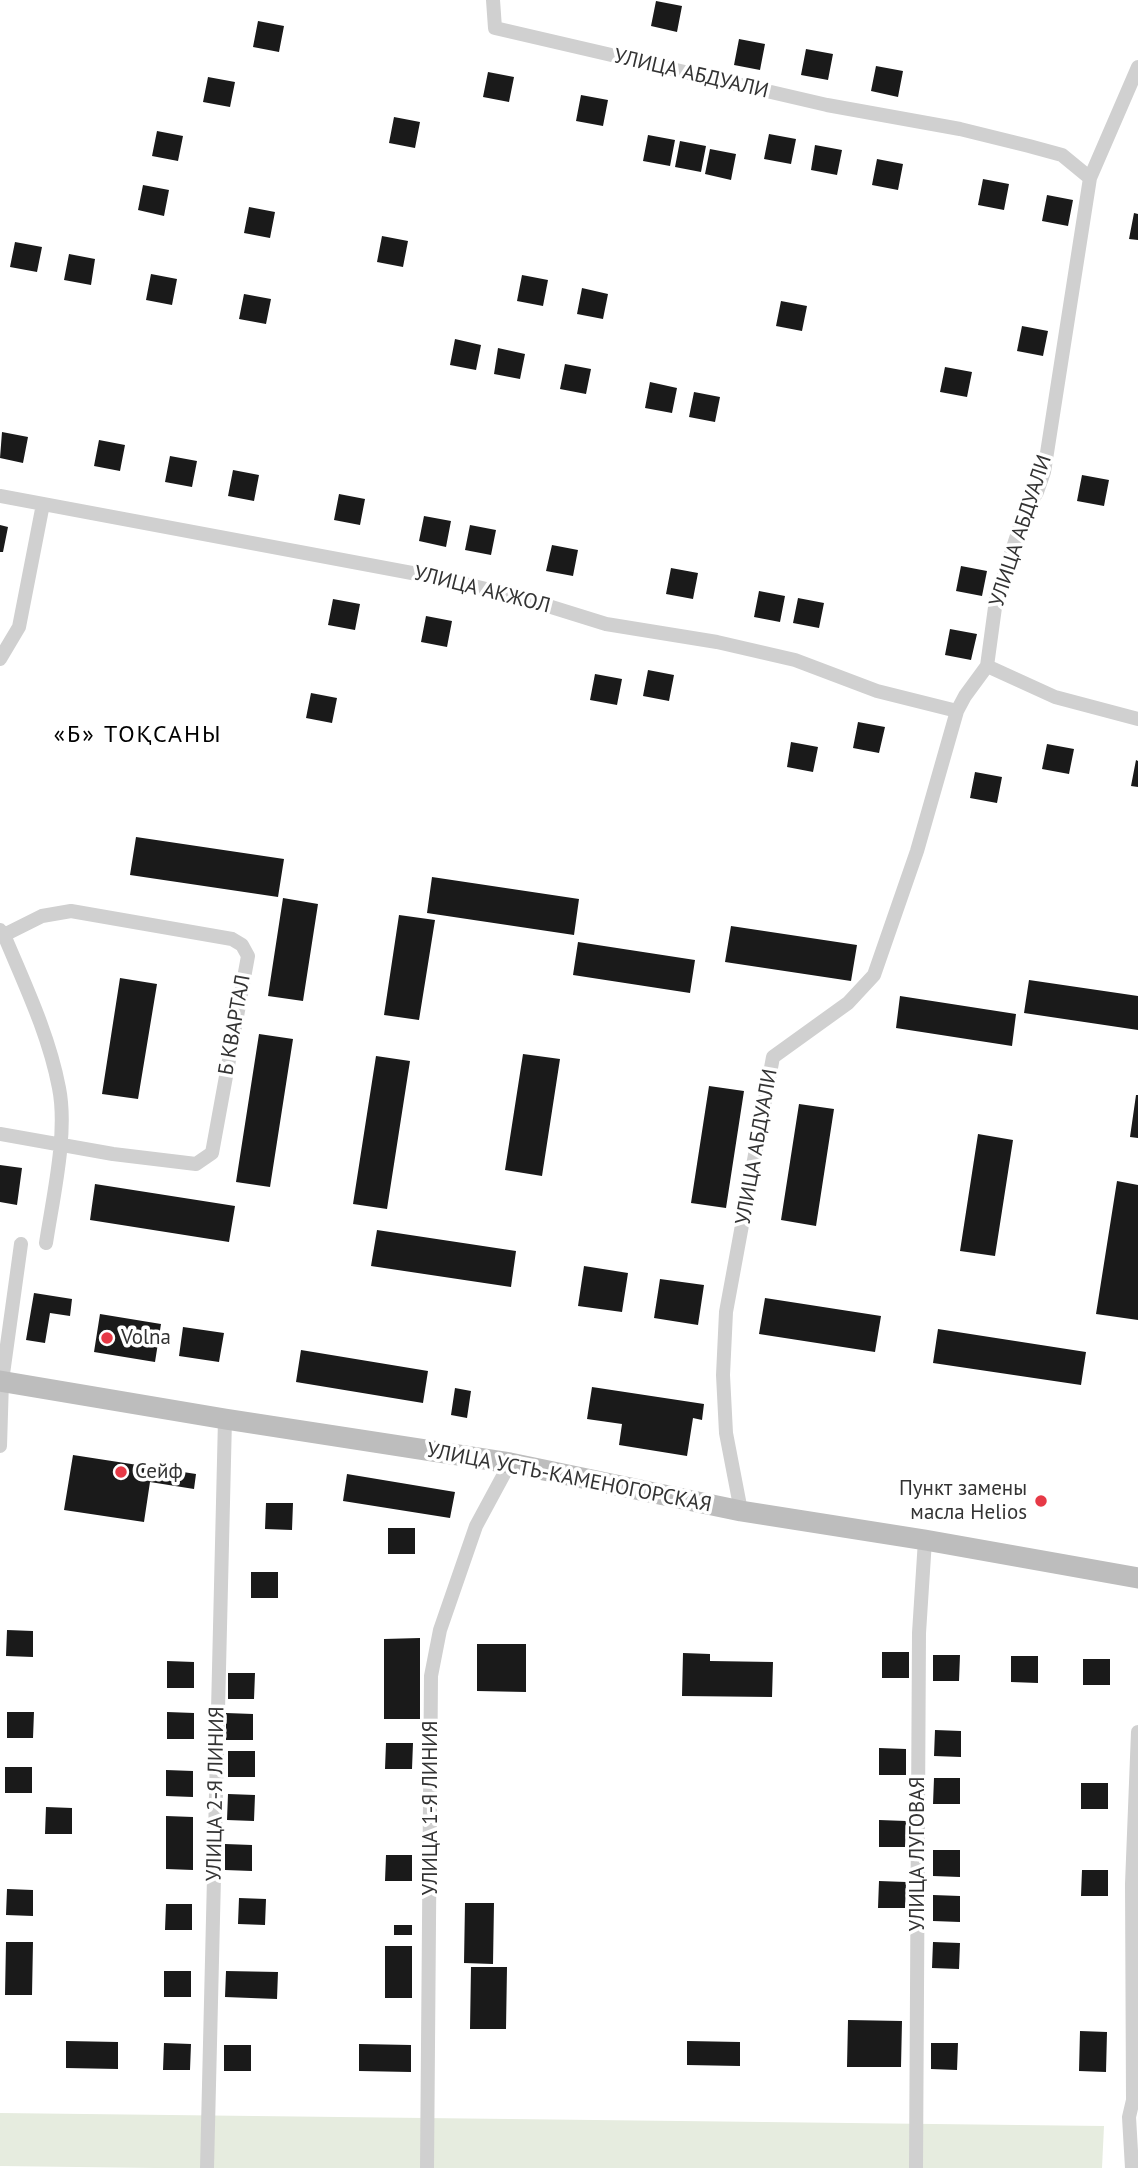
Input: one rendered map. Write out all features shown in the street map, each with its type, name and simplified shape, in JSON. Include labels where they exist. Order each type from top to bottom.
[{"type":"street","name":"УЛИЦА АБДУАЛИ","points":[[493,0],[495,29],[827,105],[960,129],[1062,155],[1090,178],[1044,472],[1037,492],[1023,517],[996,600],[987,666],[957,711],[917,851],[874,975],[848,1003],[773,1057],[726,1312],[723,1375],[726,1433],[741,1511]]},
{"type":"street","points":[[1090,178],[1138,67]]},
{"type":"street","name":"УЛИЦА АКЖОЛ","points":[[0,496],[444,579],[516,596],[606,624],[717,642],[795,660],[877,691],[957,711]]},
{"type":"street","points":[[0,659],[19,628],[43,504]]},
{"type":"street","points":[[987,666],[1055,697],[1138,719]]},
{"type":"street","name":"Б КВАРТАЛ","points":[[0,1134],[60,1143],[113,1154],[196,1164],[212,1153],[248,956],[242,945],[232,939],[71,911],[42,916],[2,933],[46,1037],[60,1090],[60,1143],[46,1243]]},
{"type":"street","points":[[0,1446],[1,1381],[21,1244]]},
{"type":"street","name":"УЛИЦА УСТЬ-КАМЕНОГОРСКАЯ","points":[[1,1381],[510,1463],[741,1511],[1138,1577]]},
{"type":"street","name":"УЛИЦА 2-Я ЛИНИЯ","points":[[207,2168],[225,1419]]},
{"type":"street","name":"УЛИЦА 1-Я ЛИНИЯ","points":[[427,2168],[431,1676],[440,1630],[476,1525],[510,1463]]},
{"type":"street","name":"УЛИЦА ЛУГОВАЯ","points":[[916,2168],[919,1633],[925,1540]]},
{"type":"street","points":[[1132,2168],[1129,2117],[1136,2100],[1132,1884],[1138,1732]]},
{"type":"shaded area","points":[[0,2113],[1104,2126],[1102,2168],[156,2168],[0,2166]]},
{"type":"building","points":[[656,1],[682,6],[677,32],[651,26]]},
{"type":"building","points":[[258,21],[284,26],[279,52],[253,47]]},
{"type":"building","points":[[739,39],[765,44],[760,70],[734,65]]},
{"type":"building","points":[[806,49],[833,54],[828,80],[801,75]]},
{"type":"building","points":[[876,66],[903,71],[898,97],[871,91]]},
{"type":"building","points":[[488,72],[514,77],[509,102],[483,97]]},
{"type":"building","points":[[208,77],[235,82],[230,107],[203,102]]},
{"type":"building","points":[[581,95],[608,100],[603,126],[576,121]]},
{"type":"building","points":[[394,117],[420,122],[415,148],[389,143]]},
{"type":"building","points":[[157,131],[183,136],[178,161],[152,156]]},
{"type":"building","points":[[769,134],[796,139],[791,164],[764,159]]},
{"type":"building","points":[[648,135],[675,140],[670,166],[643,161]]},
{"type":"building","points":[[680,141],[706,146],[701,172],[675,167]]},
{"type":"building","points":[[815,145],[842,150],[837,175],[811,170]]},
{"type":"building","points":[[710,149],[736,154],[731,180],[705,174]]},
{"type":"building","points":[[877,159],[903,164],[898,190],[872,185]]},
{"type":"building","points":[[983,179],[1009,184],[1004,210],[978,205]]},
{"type":"building","points":[[143,185],[169,190],[164,216],[138,210]]},
{"type":"building","points":[[1047,195],[1073,200],[1068,226],[1042,221]]},
{"type":"building","points":[[249,207],[275,212],[270,238],[244,233]]},
{"type":"building","points":[[1134,213],[1138,214],[1138,240],[1129,239]]},
{"type":"building","points":[[382,236],[408,241],[403,267],[377,262]]},
{"type":"building","points":[[15,242],[42,247],[37,272],[10,267]]},
{"type":"building","points":[[69,254],[95,259],[91,285],[64,280]]},
{"type":"building","points":[[151,274],[177,279],[172,305],[146,300]]},
{"type":"building","points":[[522,275],[548,280],[543,306],[517,301]]},
{"type":"building","points":[[582,288],[608,294],[603,319],[577,314]]},
{"type":"building","points":[[244,294],[271,299],[266,324],[239,319]]},
{"type":"building","points":[[781,301],[807,306],[802,331],[776,326]]},
{"type":"building","points":[[1022,326],[1048,331],[1043,356],[1017,351]]},
{"type":"building","points":[[455,339],[481,345],[476,370],[450,365]]},
{"type":"building","points":[[498,348],[525,354],[520,379],[494,374]]},
{"type":"building","points":[[565,364],[591,369],[586,394],[560,389]]},
{"type":"building","points":[[945,367],[972,372],[967,397],[940,392]]},
{"type":"building","points":[[650,382],[677,388],[672,413],[645,408]]},
{"type":"building","points":[[694,392],[720,397],[715,422],[689,417]]},
{"type":"building","points":[[2,432],[28,437],[23,463],[0,458]]},
{"type":"building","points":[[99,440],[125,445],[120,471],[94,466]]},
{"type":"building","points":[[170,456],[197,461],[192,487],[165,482]]},
{"type":"building","points":[[233,470],[259,475],[254,501],[228,496]]},
{"type":"building","points":[[1082,475],[1109,480],[1104,506],[1077,501]]},
{"type":"building","points":[[339,494],[365,499],[360,525],[334,520]]},
{"type":"building","points":[[424,516],[451,521],[446,547],[419,541]]},
{"type":"building","points":[[0,525],[8,527],[3,552],[0,552]]},
{"type":"building","points":[[470,525],[496,530],[491,555],[465,550]]},
{"type":"building","points":[[552,545],[578,550],[573,576],[546,571]]},
{"type":"building","points":[[961,566],[987,571],[982,596],[956,591]]},
{"type":"building","points":[[671,568],[698,573],[693,599],[666,594]]},
{"type":"building","points":[[759,591],[785,596],[780,622],[754,617]]},
{"type":"building","points":[[798,598],[824,603],[819,628],[793,623]]},
{"type":"building","points":[[333,599],[360,604],[355,630],[328,625]]},
{"type":"building","points":[[426,616],[452,621],[447,647],[421,642]]},
{"type":"building","points":[[950,629],[977,634],[971,660],[945,655]]},
{"type":"building","points":[[648,670],[674,675],[669,701],[643,696]]},
{"type":"building","points":[[595,674],[622,679],[617,705],[590,700]]},
{"type":"building","points":[[311,693],[337,698],[332,723],[306,718]]},
{"type":"building","points":[[858,722],[885,727],[879,753],[853,748]]},
{"type":"building","points":[[791,742],[818,747],[813,772],[787,767]]},
{"type":"building","points":[[1047,744],[1074,749],[1069,774],[1042,769]]},
{"type":"building","points":[[1136,760],[1138,761],[1138,787],[1131,786]]},
{"type":"building","points":[[975,772],[1002,777],[997,803],[970,798]]},
{"type":"building","points":[[136,837],[284,859],[278,897],[130,875]]},
{"type":"building","points":[[432,877],[579,899],[574,935],[427,913]]},
{"type":"building","points":[[283,898],[318,904],[303,1001],[268,996]]},
{"type":"building","points":[[399,915],[435,920],[419,1020],[384,1015]]},
{"type":"building","points":[[731,926],[857,945],[851,981],[725,962]]},
{"type":"building","points":[[578,942],[695,960],[690,993],[573,975]]},
{"type":"building","points":[[120,978],[157,984],[138,1099],[102,1094]]},
{"type":"building","points":[[1029,980],[1138,996],[1138,1030],[1024,1013]]},
{"type":"building","points":[[900,996],[1016,1014],[1012,1046],[896,1028]]},
{"type":"building","points":[[259,1034],[293,1039],[270,1187],[236,1182]]},
{"type":"building","points":[[523,1054],[560,1059],[542,1176],[505,1170]]},
{"type":"building","points":[[376,1056],[410,1061],[387,1209],[353,1204]]},
{"type":"building","points":[[709,1086],[744,1091],[726,1208],[691,1203]]},
{"type":"building","points":[[1138,1095],[1138,1138],[1130,1137]]},
{"type":"building","points":[[799,1104],[834,1109],[816,1226],[781,1220]]},
{"type":"building","points":[[978,1134],[1013,1140],[995,1256],[960,1251]]},
{"type":"building","points":[[0,1165],[22,1168],[17,1205],[0,1202]]},
{"type":"building","points":[[1117,1181],[1138,1185],[1138,1320],[1096,1314]]},
{"type":"building","points":[[95,1184],[235,1206],[229,1242],[90,1220]]},
{"type":"building","points":[[377,1230],[516,1251],[511,1287],[371,1266]]},
{"type":"building","points":[[584,1266],[628,1273],[622,1312],[578,1306]]},
{"type":"building","points":[[660,1279],[704,1285],[698,1325],[654,1318]]},
{"type":"building","points":[[34,1293],[72,1299],[70,1316],[50,1313],[45,1343],[26,1340]]},
{"type":"building","points":[[765,1298],[881,1316],[875,1352],[759,1334]]},
{"type":"building","points":[[100,1314],[161,1324],[155,1362],[94,1352]]},
{"type":"building","points":[[183,1327],[224,1333],[219,1362],[179,1356]]},
{"type":"building","points":[[938,1329],[1086,1352],[1081,1385],[933,1363]]},
{"type":"building","points":[[301,1350],[428,1371],[423,1403],[296,1382]]},
{"type":"building","points":[[592,1387],[704,1404],[702,1420],[693,1418],[687,1456],[619,1445],[622,1424],[587,1419]]},
{"type":"building","points":[[455,1388],[471,1391],[467,1418],[451,1415]]},
{"type":"building","points":[[73,1455],[196,1474],[194,1489],[150,1482],[144,1522],[64,1510]]},
{"type":"building","points":[[347,1474],[455,1492],[450,1518],[343,1501]]},
{"type":"building","points":[[266,1503],[293,1503],[292,1530],[265,1529]]},
{"type":"building","points":[[388,1528],[415,1528],[415,1554],[388,1554]]},
{"type":"building","points":[[251,1572],[278,1572],[278,1598],[251,1598]]},
{"type":"building","points":[[7,1630],[33,1631],[33,1657],[6,1656]]},
{"type":"building","points":[[420,1638],[420,1719],[384,1719],[384,1639]]},
{"type":"building","points":[[477,1644],[526,1644],[526,1692],[477,1691]]},
{"type":"building","points":[[882,1652],[909,1652],[909,1678],[882,1678]]},
{"type":"building","points":[[683,1653],[710,1654],[710,1661],[773,1662],[772,1697],[682,1696]]},
{"type":"building","points":[[933,1655],[960,1655],[959,1681],[933,1681]]},
{"type":"building","points":[[1011,1656],[1038,1656],[1038,1683],[1011,1682]]},
{"type":"building","points":[[1083,1659],[1110,1659],[1110,1685],[1083,1685]]},
{"type":"building","points":[[167,1661],[194,1662],[194,1688],[167,1688]]},
{"type":"building","points":[[228,1673],[255,1673],[254,1699],[228,1699]]},
{"type":"building","points":[[7,1712],[34,1712],[33,1738],[7,1738]]},
{"type":"building","points":[[167,1712],[194,1713],[194,1739],[167,1739]]},
{"type":"building","points":[[226,1713],[253,1714],[253,1740],[226,1740]]},
{"type":"building","points":[[935,1730],[961,1731],[961,1757],[934,1756]]},
{"type":"building","points":[[386,1743],[413,1743],[412,1769],[385,1769]]},
{"type":"building","points":[[879,1748],[906,1749],[906,1775],[879,1775]]},
{"type":"building","points":[[228,1751],[255,1751],[255,1777],[228,1777]]},
{"type":"building","points":[[5,1767],[32,1767],[32,1793],[5,1793]]},
{"type":"building","points":[[166,1770],[193,1771],[193,1797],[166,1796]]},
{"type":"building","points":[[934,1778],[960,1778],[960,1804],[933,1804]]},
{"type":"building","points":[[1081,1783],[1108,1783],[1108,1809],[1081,1809]]},
{"type":"building","points":[[228,1794],[255,1795],[254,1821],[227,1820]]},
{"type":"building","points":[[46,1807],[72,1808],[72,1834],[45,1834]]},
{"type":"building","points":[[166,1816],[193,1817],[193,1870],[166,1869]]},
{"type":"building","points":[[879,1820],[906,1821],[905,1847],[879,1847]]},
{"type":"building","points":[[225,1844],[252,1845],[252,1871],[225,1870]]},
{"type":"building","points":[[933,1850],[960,1850],[960,1877],[933,1876]]},
{"type":"building","points":[[386,1855],[412,1855],[412,1881],[385,1881]]},
{"type":"building","points":[[1082,1870],[1108,1870],[1108,1896],[1081,1896]]},
{"type":"building","points":[[879,1881],[906,1882],[905,1908],[878,1908]]},
{"type":"building","points":[[7,1889],[33,1890],[33,1916],[6,1915]]},
{"type":"building","points":[[933,1895],[960,1896],[960,1922],[933,1921]]},
{"type":"building","points":[[239,1898],[266,1899],[265,1925],[238,1924]]},
{"type":"building","points":[[465,1903],[494,1903],[493,1964],[464,1963]]},
{"type":"building","points":[[166,1904],[192,1904],[192,1930],[165,1930]]},
{"type":"building","points":[[394,1925],[412,1925],[412,1935],[394,1935]]},
{"type":"building","points":[[6,1942],[33,1942],[32,1995],[5,1995]]},
{"type":"building","points":[[933,1942],[960,1943],[959,1969],[932,1968]]},
{"type":"building","points":[[385,1946],[412,1946],[412,1998],[385,1998]]},
{"type":"building","points":[[471,1967],[507,1967],[506,2029],[470,2029]]},
{"type":"building","points":[[164,1971],[191,1971],[191,1997],[164,1997]]},
{"type":"building","points":[[226,1971],[278,1972],[277,1999],[225,1997]]},
{"type":"building","points":[[848,2020],[902,2021],[901,2067],[847,2067]]},
{"type":"building","points":[[1080,2031],[1107,2032],[1106,2072],[1079,2071]]},
{"type":"building","points":[[66,2041],[118,2042],[118,2069],[66,2068]]},
{"type":"building","points":[[687,2041],[740,2042],[740,2066],[687,2065]]},
{"type":"building","points":[[164,2043],[191,2044],[190,2070],[163,2070]]},
{"type":"building","points":[[931,2043],[958,2043],[957,2070],[931,2069]]},
{"type":"building","points":[[359,2044],[411,2045],[411,2072],[359,2071]]},
{"type":"building","points":[[224,2045],[251,2045],[251,2071],[224,2071]]},
{"type":"place","name":"Volna","points":[[107,1338]]},
{"type":"place","name":"Сейф","points":[[121,1472]]},
{"type":"place","name":"Пункт замены масла Helios","points":[[1041,1501]]},
{"type":"district","name":"«Б» ТОҚСАНЫ","points":[[138,735]]}]
